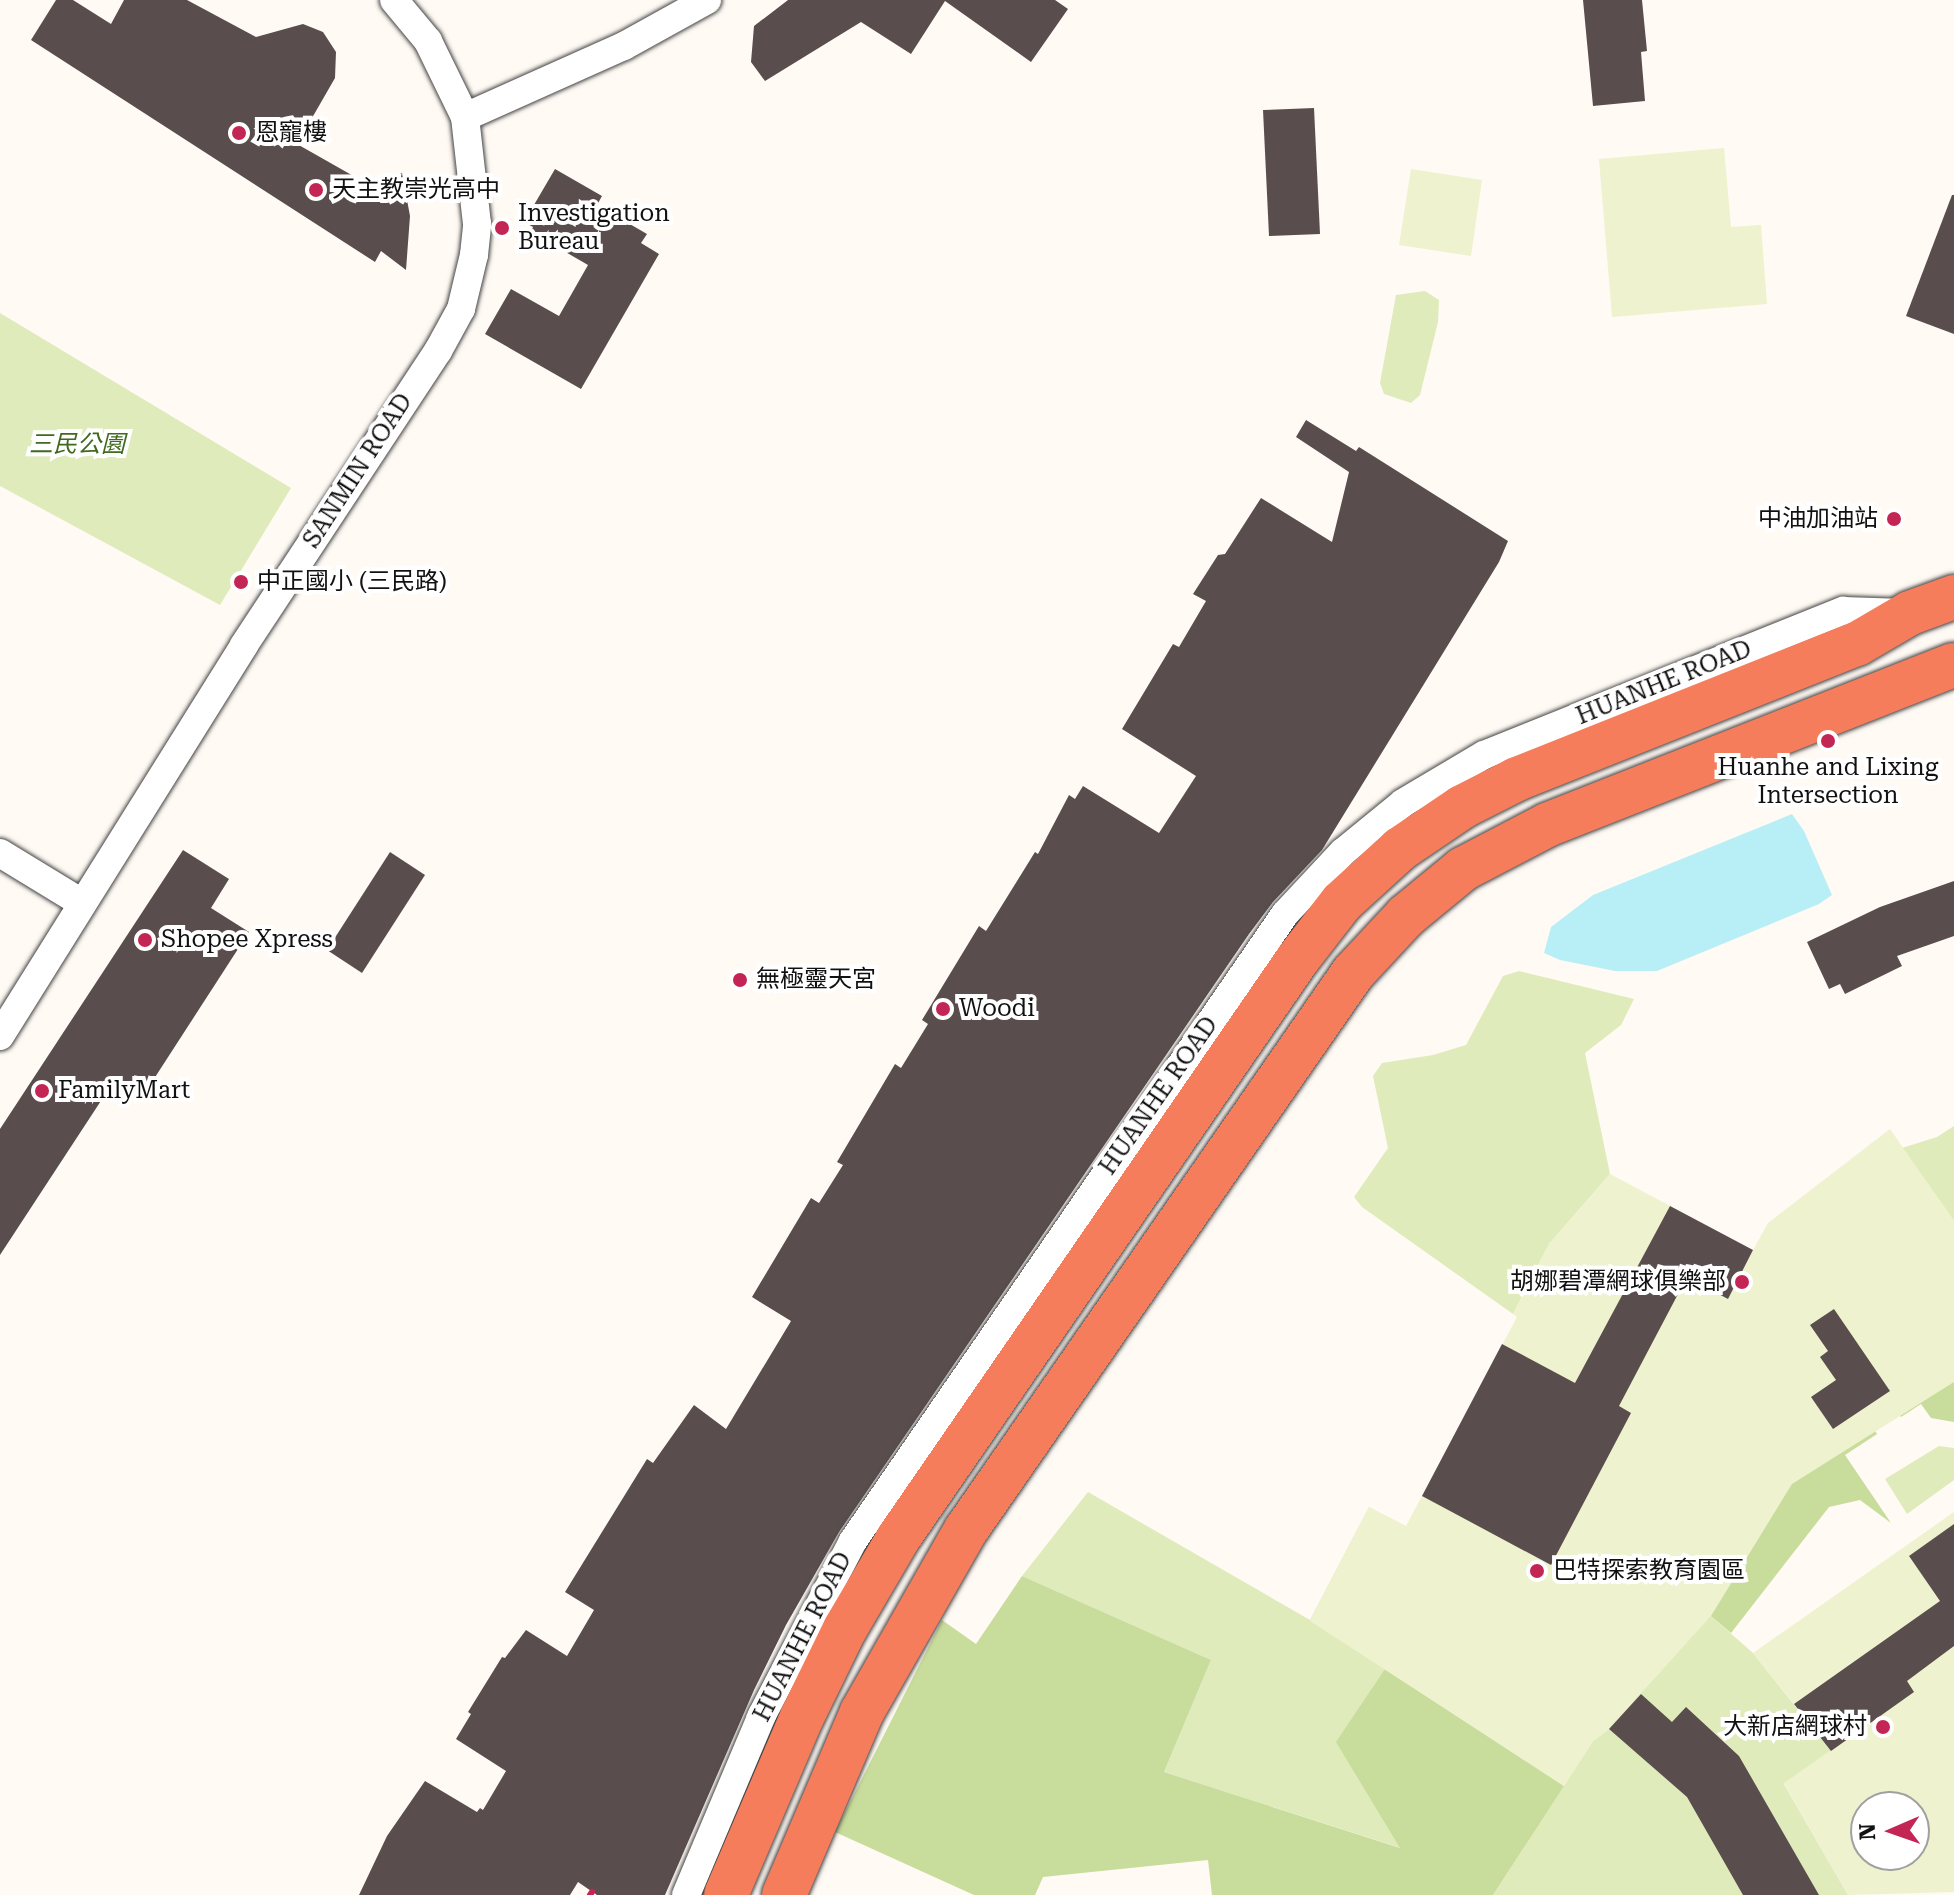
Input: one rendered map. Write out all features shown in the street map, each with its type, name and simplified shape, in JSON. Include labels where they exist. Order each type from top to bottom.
[{"type":"highway","name":"HUANHE ROAD","points":[[726,1895],[802,1717],[845,1629],[899,1537],[1297,960],[1342,902],[1400,849],[1462,807],[1517,779],[1857,644],[1910,613],[1954,597]]},
{"type":"highway","points":[[784,1895],[862,1712],[966,1530],[1353,973],[1406,916],[1463,869],[1547,825],[1954,665]]},
{"type":"street","name":"SANMIN ROAD","points":[[0,1036],[244,645],[438,351],[461,309],[474,255],[477,224],[465,117],[428,41],[394,0]]},
{"type":"street","points":[[465,117],[624,46],[707,0]]},
{"type":"street","name":"HUANHE ROAD","points":[[686,1895],[762,1715],[853,1541],[1285,914],[1343,852],[1403,803],[1484,755],[1843,611],[1910,613]]},
{"type":"street","points":[[0,853],[82,903]]},
{"type":"green space","points":[[1724,148],[1731,227],[1761,225],[1767,304],[1612,317],[1599,159]]},
{"type":"green space","points":[[1411,169],[1482,180],[1471,256],[1399,245]]},
{"type":"green space","points":[[1425,291],[1439,300],[1438,322],[1420,395],[1411,403],[1384,394],[1380,383],[1396,295]]},
{"type":"green space","name":"三民公園","points":[[0,313],[291,488],[220,605],[0,486]]},
{"type":"green space","points":[[1519,971],[1634,999],[1621,1025],[1585,1053],[1610,1174],[1549,1244],[1513,1314],[1362,1207],[1354,1197],[1388,1148],[1373,1076],[1382,1063],[1433,1055],[1466,1045],[1503,976]]},
{"type":"green space","points":[[1954,1126],[1954,1221],[1902,1148],[1937,1137]]},
{"type":"green space","points":[[1890,1129],[1954,1221],[1954,1382],[1792,1484],[1711,1616],[1609,1729],[1593,1741],[1564,1786],[1310,1621],[1369,1507],[1406,1526],[1517,1317],[1513,1314],[1549,1244],[1610,1174],[1753,1250],[1768,1223]]},
{"type":"green space","points":[[1768,1223],[1861,1410],[1877,1434],[1845,1455],[1891,1523],[1860,1500],[1829,1507],[1731,1633],[1711,1616],[1619,1718]]},
{"type":"green space","points":[[1954,1331],[1954,1422],[1931,1418],[1921,1404],[1901,1417],[1885,1394]]},
{"type":"green space","points":[[1939,1446],[1954,1448],[1954,1480],[1907,1514],[1885,1479]]},
{"type":"green space","points":[[1088,1492],[1310,1620],[1369,1507],[1463,1557],[1401,1848],[1164,1772],[1211,1660],[1022,1576]]},
{"type":"green space","name":"大新店網球村","points":[[1954,1512],[1954,1892],[1848,1895],[1784,1783],[1831,1750],[1753,1653]]},
{"type":"green space","points":[[1022,1576],[1211,1660],[1164,1772],[1400,1848],[1336,1742],[1385,1669],[1564,1786],[1493,1895],[1212,1895],[1208,1860],[1043,1877],[1035,1895],[974,1895],[835,1832],[942,1620],[976,1644]]},
{"type":"green space","points":[[1711,1616],[1753,1653],[1831,1751],[1784,1784],[1848,1895],[1493,1895],[1593,1741],[1609,1729]]},
{"type":"water","points":[[1792,814],[1804,831],[1832,895],[1819,904],[1657,971],[1615,971],[1560,960],[1544,953],[1551,927],[1593,895]]},
{"type":"building","name":"恩寵樓","points":[[56,0],[73,0],[111,24],[124,0],[187,0],[256,37],[303,24],[323,32],[336,52],[335,78],[297,144],[371,186],[402,173],[410,216],[406,270],[381,251],[375,262],[31,40]]},
{"type":"building","points":[[788,0],[1055,0],[1068,9],[1031,62],[945,1],[911,54],[861,22],[765,81],[751,62],[754,26]]},
{"type":"building","points":[[1583,0],[1642,0],[1647,51],[1641,52],[1645,101],[1593,106]]},
{"type":"building","points":[[1314,108],[1320,234],[1269,236],[1263,110]]},
{"type":"building","points":[[555,169],[602,196],[597,205],[647,234],[641,243],[659,254],[581,389],[485,334],[511,289],[559,316],[588,265],[531,232],[533,227],[524,222]]},
{"type":"building","points":[[1954,195],[1954,334],[1906,316]]},
{"type":"building","points":[[1306,420],[1356,451],[1359,447],[1508,541],[1499,562],[1322,850],[1273,902],[1249,934],[839,1532],[786,1625],[754,1690],[665,1895],[597,1895],[578,1882],[570,1895],[359,1895],[387,1836],[425,1781],[477,1812],[480,1808],[483,1810],[506,1771],[456,1739],[471,1714],[468,1712],[502,1657],[505,1658],[526,1630],[567,1656],[594,1610],[565,1592],[647,1459],[653,1463],[694,1405],[726,1429],[791,1321],[752,1297],[811,1198],[819,1203],[843,1165],[837,1162],[895,1064],[901,1068],[928,1024],[922,1020],[979,926],[986,931],[1035,852],[1038,854],[1069,795],[1075,799],[1083,786],[1159,833],[1196,776],[1122,729],[1173,644],[1179,647],[1206,601],[1193,594],[1218,555],[1225,554],[1261,498],[1332,542],[1349,472],[1296,437]]},
{"type":"building","points":[[183,850],[229,879],[211,908],[249,932],[139,1102],[112,1084],[0,1255],[0,1129]]},
{"type":"building","points":[[390,852],[425,875],[362,973],[327,950]]},
{"type":"building","points":[[1954,881],[1954,936],[1897,956],[1902,966],[1845,994],[1840,984],[1829,989],[1807,942],[1880,907]]},
{"type":"building","points":[[1670,1206],[1753,1250],[1728,1299],[1687,1277],[1619,1406],[1631,1413],[1551,1565],[1422,1496],[1502,1344],[1575,1383]]},
{"type":"building","points":[[1834,1309],[1890,1391],[1833,1429],[1811,1397],[1836,1380],[1820,1357],[1828,1351],[1810,1325]]},
{"type":"building","points":[[1954,1524],[1954,1646],[1907,1681],[1914,1692],[1831,1751],[1794,1704],[1940,1601],[1909,1556]]},
{"type":"building","points":[[1641,1694],[1672,1722],[1686,1707],[1739,1756],[1819,1895],[1743,1895],[1687,1797],[1609,1729]]},
{"type":"place","name":"恩寵樓","points":[[239,133]]},
{"type":"place","name":"天主教崇光高中","points":[[316,190]]},
{"type":"place","name":"Investigation Bureau","points":[[502,228]]},
{"type":"place","name":"中油加油站","points":[[1894,519]]},
{"type":"place","name":"中正國小 (三民路)","points":[[241,582]]},
{"type":"place","name":"Huanhe and Lixing Intersection","points":[[1828,741]]},
{"type":"place","name":"Shopee Xpress","points":[[145,940]]},
{"type":"place","name":"無極靈天宮","points":[[740,980]]},
{"type":"place","name":"Woodi","points":[[943,1009]]},
{"type":"place","name":"FamilyMart","points":[[42,1091]]},
{"type":"place","name":"胡娜碧潭網球俱樂部","points":[[1742,1282]]},
{"type":"place","name":"巴特探索教育園區","points":[[1537,1571]]},
{"type":"place","name":"大新店網球村","points":[[1883,1727]]}]
